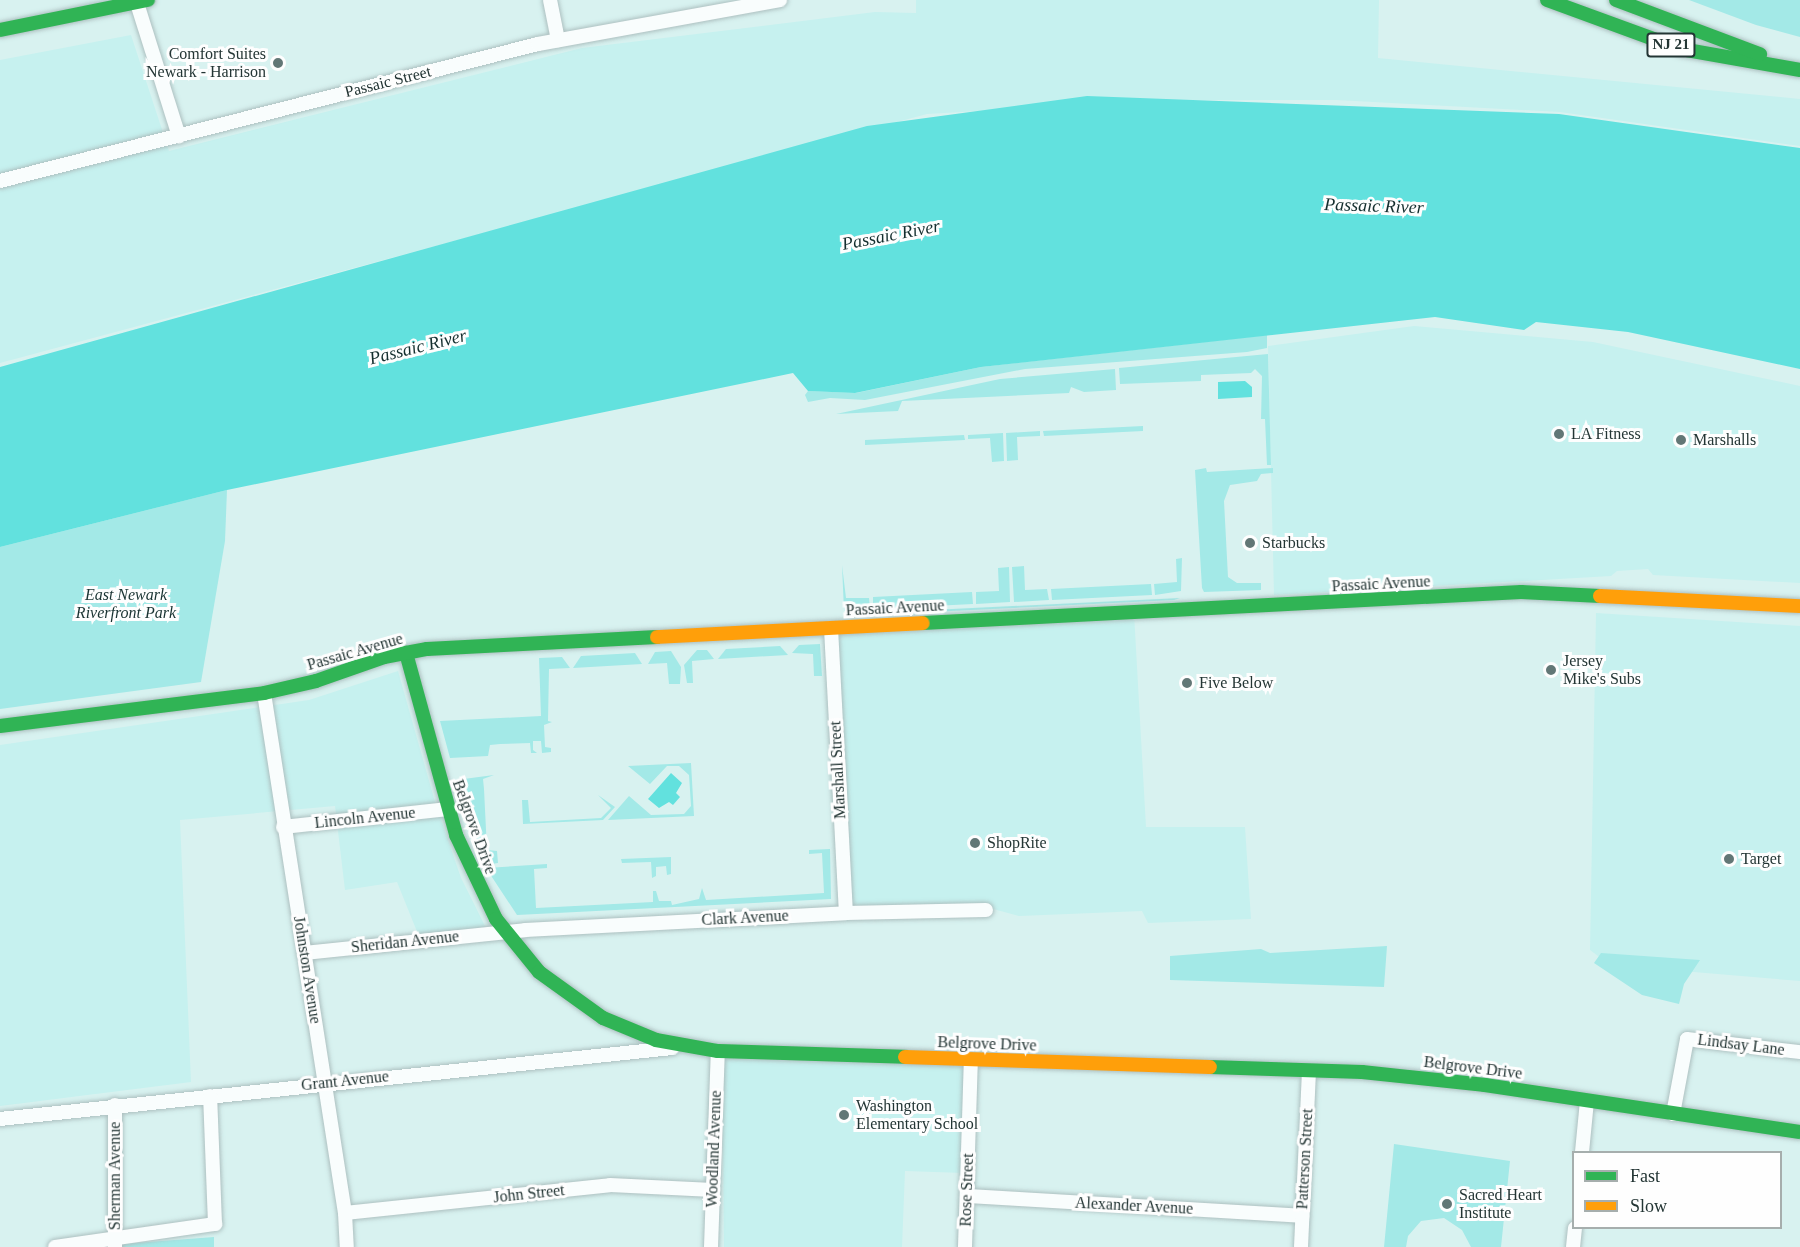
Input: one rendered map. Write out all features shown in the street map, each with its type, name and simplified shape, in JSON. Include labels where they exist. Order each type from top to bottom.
[{"type":"main road","name":"NJ 21","points":[[1616,0],[1683,26],[1800,64]]},
{"type":"main road","points":[[0,30],[140,1]]},
{"type":"main road","name":"NJ 21","points":[[1547,1],[1681,49],[1749,64],[1800,70]]},
{"type":"main road","name":"Passaic Avenue","points":[[0,726],[264,693],[406,653],[1521,592],[1800,606]]},
{"type":"main road","name":"Belgrove Drive","points":[[406,653],[448,809],[481,892],[505,932],[539,972],[603,1018],[656,1040],[718,1051],[1309,1071],[1485,1084],[1800,1132]]},
{"type":"street","points":[[550,0],[558,40]]},
{"type":"street","name":"Passaic Street","points":[[0,181],[558,40],[780,0]]},
{"type":"street","points":[[140,1],[179,136]]},
{"type":"street","name":"Marshall Street","points":[[831,628],[846,913]]},
{"type":"street","name":"Johnston Avenue","points":[[264,693],[283,827],[345,1213],[347,1247]]},
{"type":"street","name":"Lincoln Avenue","points":[[283,827],[448,809]]},
{"type":"street","name":"Clark Avenue","points":[[505,932],[846,913],[986,910]]},
{"type":"street","name":"Sheridan Avenue","points":[[304,953],[505,932]]},
{"type":"street","name":"Lindsay Lane","points":[[1673,1114],[1687,1039],[1800,1052]]},
{"type":"street","name":"Grant Avenue","points":[[0,1119],[690,1046]]},
{"type":"street","name":"Woodland Avenue","points":[[711,1247],[718,1051]]},
{"type":"street","name":"Rose Street","points":[[965,1247],[972,1060]]},
{"type":"street","name":"Patterson Street","points":[[1301,1247],[1309,1071]]},
{"type":"street","points":[[55,1247],[115,1243],[215,1224],[210,1096]]},
{"type":"street","points":[[1582,1151],[1587,1101]]},
{"type":"street","name":"Sherman Avenue","points":[[115,1106],[115,1243]]},
{"type":"street","name":"John Street","points":[[345,1213],[610,1185],[713,1190]]},
{"type":"street","name":"Alexander Avenue","points":[[967,1196],[1302,1216]]},
{"type":"street","points":[[1573,1247],[1575,1229]]},
{"type":"shaded area","points":[[916,0],[1379,0],[1378,58],[1800,99],[1800,146],[1560,112],[1336,100],[1175,100],[927,114],[0,363],[0,60],[131,35],[169,151],[582,48],[875,12],[916,13]]},
{"type":"shaded area","points":[[1414,326],[1593,342],[1800,386],[1800,583],[1653,575],[1648,569],[1617,571],[1611,576],[1274,595],[1268,346]]},
{"type":"shaded area","points":[[1134,613],[1146,827],[1245,827],[1251,919],[1148,923],[1142,911],[1019,916],[986,907],[843,915],[828,630]]},
{"type":"shaded area","points":[[1596,613],[1800,626],[1800,981],[1610,965],[1590,950]]},
{"type":"shaded area","points":[[398,671],[435,802],[461,878],[486,928],[422,944],[397,882],[345,890],[335,806],[180,820],[191,1082],[0,1106],[0,745],[309,700]]},
{"type":"shaded area","name":"Washington Elementary School","points":[[722,1055],[968,1060],[964,1173],[905,1171],[902,1247],[724,1247]]},
{"type":"green space","points":[[1689,0],[1800,0],[1800,37],[1756,25]]},
{"type":"green space","points":[[1267,335],[1267,348],[1247,352],[1025,369],[865,400],[830,398],[808,402],[805,395],[808,391],[856,393],[981,367]]},
{"type":"green space","points":[[1268,354],[1271,465],[1267,465],[1265,419],[1261,419],[1262,376],[1255,369],[1251,373],[1201,375],[1201,381],[1120,384],[1119,368]]},
{"type":"green space","points":[[1115,369],[1116,390],[1084,392],[1071,387],[1069,393],[902,401],[898,411],[836,414],[1000,379]]},
{"type":"green space","points":[[1143,426],[1143,431],[1044,436],[1043,431]]},
{"type":"green space","points":[[1040,431],[1040,436],[1017,437],[1018,460],[1007,461],[1006,433]]},
{"type":"green space","points":[[1003,433],[1004,461],[992,462],[990,438],[968,439],[968,435]]},
{"type":"green space","points":[[964,435],[965,440],[865,445],[865,440]]},
{"type":"green space","points":[[1206,468],[1207,472],[1273,468],[1273,473],[1261,474],[1257,481],[1230,485],[1224,501],[1228,577],[1237,583],[1261,583],[1261,590],[1204,592],[1202,588],[1195,470]]},
{"type":"green space","name":"East Newark Riverfront Park","points":[[227,490],[225,541],[201,682],[0,709],[0,547]]},
{"type":"green space","points":[[1182,558],[1181,591],[1155,595],[1154,584],[1177,582],[1176,559]]},
{"type":"green space","points":[[842,565],[846,598],[869,598],[870,609],[844,611]]},
{"type":"green space","points":[[1024,566],[1025,590],[1047,589],[1049,600],[1014,602],[1012,567]]},
{"type":"green space","points":[[1009,567],[1010,602],[976,604],[976,592],[999,591],[998,568]]},
{"type":"green space","points":[[1151,584],[1152,595],[1052,600],[1051,589]]},
{"type":"green space","points":[[972,592],[973,604],[873,609],[873,597]]},
{"type":"green space","points":[[1180,598],[1174,600],[849,616],[850,614]]},
{"type":"green space","points":[[820,644],[822,676],[814,676],[813,654],[792,653],[799,645]]},
{"type":"green space","points":[[780,646],[788,655],[718,659],[726,649]]},
{"type":"green space","points":[[697,650],[707,650],[714,659],[692,661],[693,683],[687,683],[684,665]]},
{"type":"green space","points":[[671,651],[681,667],[680,684],[669,684],[667,663],[648,664],[655,652]]},
{"type":"green space","points":[[635,653],[642,664],[573,668],[581,656]]},
{"type":"green space","points":[[562,657],[570,668],[549,669],[548,721],[552,722],[544,725],[545,747],[551,748],[551,752],[542,753],[541,741],[533,741],[533,750],[537,753],[531,753],[530,743],[500,744],[490,745],[488,756],[450,758],[440,721],[541,716],[539,658]]},
{"type":"green space","points":[[691,763],[694,816],[608,820],[629,796],[651,815],[684,814],[691,806],[689,775],[679,766],[667,766],[650,784],[628,766]]},
{"type":"green space","points":[[494,775],[483,779],[487,850],[497,851],[498,863],[485,865],[456,780]]},
{"type":"green space","points":[[598,795],[615,807],[603,820],[523,824],[522,800],[528,800],[530,822],[601,818],[611,808]]},
{"type":"green space","points":[[830,849],[831,899],[517,915],[486,868],[547,864],[547,868],[534,869],[536,908],[653,902],[653,891],[656,891],[659,901],[671,901],[672,905],[699,899],[702,888],[706,900],[824,893],[822,853],[809,854],[809,850]]},
{"type":"green space","points":[[671,857],[671,874],[667,875],[666,866],[656,867],[656,876],[652,878],[651,862],[622,863],[621,859]]},
{"type":"green space","points":[[1387,946],[1384,987],[1170,980],[1170,956],[1261,949],[1270,953]]},
{"type":"green space","points":[[1601,953],[1700,960],[1684,984],[1679,1004],[1642,995],[1594,963]]},
{"type":"green space","name":"Sacred Heart Institute","points":[[1394,1144],[1510,1161],[1501,1247],[1471,1247],[1462,1230],[1444,1218],[1421,1221],[1408,1236],[1406,1247],[1384,1247]]},
{"type":"green space","points":[[214,1237],[214,1247],[122,1247],[122,1244]]},
{"type":"water","name":"Passaic River","points":[[1087,96],[1559,114],[1800,148],[1800,369],[1628,332],[1536,322],[1524,330],[1435,317],[981,367],[855,393],[808,391],[793,373],[227,490],[0,547],[0,367],[867,126]]},
{"type":"water","points":[[1245,381],[1252,387],[1252,397],[1218,399],[1218,382]]},
{"type":"water","points":[[671,773],[682,783],[676,793],[680,797],[673,805],[669,802],[659,808],[648,799]]},
{"type":"traffic: fast","points":[[0,30],[148,0]]},
{"type":"traffic: fast","points":[[1547,0],[1681,49],[1800,70]]},
{"type":"traffic: fast","points":[[1616,0],[1760,54]]},
{"type":"traffic: fast","points":[[923,623],[1521,592],[1600,596]]},
{"type":"traffic: fast","points":[[0,726],[264,693],[316,681],[384,657],[427,649],[657,637]]},
{"type":"traffic: fast","points":[[406,653],[456,835],[496,919],[539,972],[603,1018],[656,1040],[718,1051],[905,1057]]},
{"type":"traffic: fast","points":[[1210,1067],[1362,1072],[1485,1085],[1800,1132]]},
{"type":"traffic: slow","points":[[1600,596],[1800,606]]},
{"type":"traffic: slow","points":[[657,637],[923,623]]},
{"type":"traffic: slow","points":[[905,1057],[1210,1067]]},
{"type":"place","name":"Comfort Suites Newark - Harrison","points":[[278,63]]},
{"type":"place","name":"LA Fitness","points":[[1559,434]]},
{"type":"place","name":"Marshalls","points":[[1681,440]]},
{"type":"place","name":"Starbucks","points":[[1250,543]]},
{"type":"place","name":"Jersey Mike's Subs","points":[[1551,670]]},
{"type":"place","name":"Five Below","points":[[1187,683]]},
{"type":"place","name":"ShopRite","points":[[975,843]]},
{"type":"place","name":"Target","points":[[1729,859]]},
{"type":"place","name":"Washington Elementary School","points":[[844,1115]]},
{"type":"place","name":"Sacred Heart Institute","points":[[1447,1204]]}]
